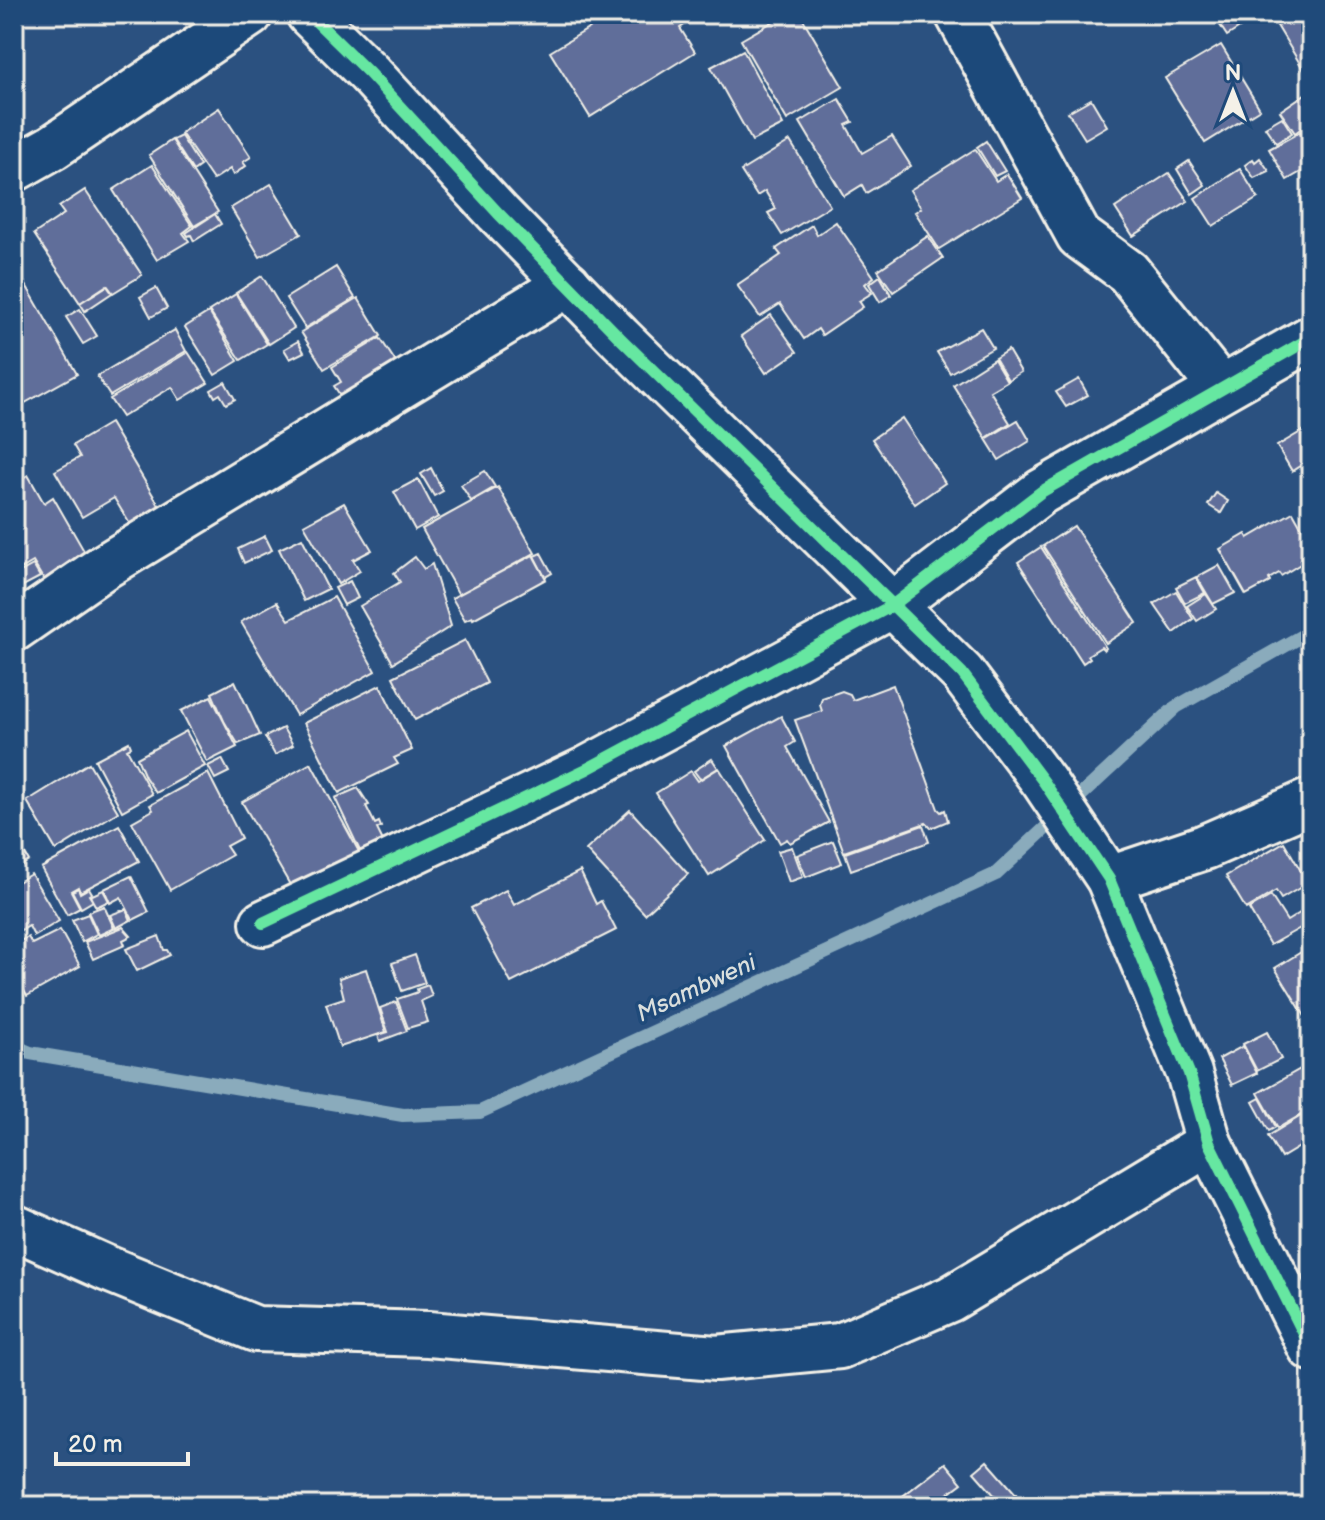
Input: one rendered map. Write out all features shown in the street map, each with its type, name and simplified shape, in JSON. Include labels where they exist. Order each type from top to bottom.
[{"type":"street","points":[[14,169],[53,147],[250,14]]},
{"type":"street","points":[[309,14],[369,73],[568,284],[962,673],[1044,782],[1109,879],[1189,1073],[1209,1143],[1311,1348]]},
{"type":"street","points":[[958,14],[1079,236],[1128,272],[1221,388]]},
{"type":"street","points":[[14,629],[102,568],[568,284]]},
{"type":"street","points":[[263,923],[587,769],[893,605],[1041,492],[1311,338]]},
{"type":"street","points":[[1109,879],[1205,847],[1311,801]]},
{"type":"street","points":[[14,1227],[256,1329],[428,1334],[716,1358],[840,1346],[950,1299],[1209,1143]]},
{"type":"building","points":[[617,14],[680,14],[686,24],[680,28],[695,52],[590,117],[550,52]]},
{"type":"building","points":[[786,14],[800,14],[843,87],[787,120],[741,40]]},
{"type":"building","points":[[1224,14],[1240,14],[1246,24],[1227,36],[1216,19]]},
{"type":"building","points":[[1270,14],[1311,14],[1311,82]]},
{"type":"building","points":[[1221,45],[1260,109],[1205,143],[1165,78]]},
{"type":"building","points":[[743,50],[783,125],[752,141],[711,67]]},
{"type":"building","points":[[1311,90],[1311,121],[1295,133],[1280,111]]},
{"type":"building","points":[[839,99],[853,122],[846,125],[862,153],[892,136],[911,166],[866,193],[862,185],[844,196],[800,122]]},
{"type":"building","points":[[1091,99],[1107,126],[1085,139],[1068,112]]},
{"type":"building","points":[[219,108],[251,157],[243,162],[246,166],[233,175],[230,169],[213,180],[181,133]]},
{"type":"building","points":[[1282,117],[1292,133],[1276,143],[1265,127]]},
{"type":"building","points":[[1311,126],[1311,174],[1308,168],[1287,180],[1269,149]]},
{"type":"building","points":[[181,136],[200,166],[193,171],[173,140]]},
{"type":"building","points":[[172,140],[218,212],[194,226],[149,155]]},
{"type":"building","points":[[790,141],[830,206],[782,235],[768,213],[776,209],[765,191],[757,196],[741,171]]},
{"type":"building","points":[[986,141],[1005,171],[995,176],[977,147]]},
{"type":"building","points":[[975,149],[996,181],[1007,174],[1022,198],[939,249],[915,212],[921,208],[910,190]]},
{"type":"building","points":[[1260,158],[1269,171],[1254,178],[1245,165]]},
{"type":"building","points":[[1189,161],[1205,185],[1192,194],[1177,169]]},
{"type":"building","points":[[152,165],[192,226],[183,233],[189,241],[157,260],[113,190]]},
{"type":"building","points":[[1240,169],[1258,198],[1213,226],[1195,198]]},
{"type":"building","points":[[1169,173],[1188,201],[1133,236],[1115,208]]},
{"type":"building","points":[[271,184],[301,234],[260,257],[231,208]]},
{"type":"building","points":[[85,190],[142,275],[113,293],[107,285],[80,303],[34,234],[64,214],[59,207]]},
{"type":"building","points":[[215,214],[221,224],[194,241],[191,235],[188,236],[186,233]]},
{"type":"building","points":[[836,222],[874,277],[865,284],[872,293],[859,301],[863,307],[822,335],[818,329],[804,339],[780,304],[760,317],[737,285],[781,255],[776,249],[812,225],[817,235]]},
{"type":"building","points":[[928,236],[943,258],[893,292],[878,270]]},
{"type":"building","points":[[14,264],[77,374],[16,408],[14,405]]},
{"type":"building","points":[[336,267],[355,298],[305,328],[286,298]]},
{"type":"building","points":[[262,276],[294,328],[269,344],[236,293]]},
{"type":"building","points":[[880,276],[891,295],[880,302],[869,284]]},
{"type":"building","points":[[107,286],[112,293],[85,311],[80,303]]},
{"type":"building","points":[[156,288],[167,308],[151,317],[140,297]]},
{"type":"building","points":[[236,294],[267,344],[241,360],[209,311]]},
{"type":"building","points":[[358,298],[381,336],[324,369],[301,332]]},
{"type":"building","points":[[80,309],[97,336],[83,344],[66,317]]},
{"type":"building","points":[[209,312],[238,361],[215,375],[185,327]]},
{"type":"building","points":[[771,315],[797,352],[766,373],[741,336]]},
{"type":"building","points":[[981,328],[993,348],[950,373],[937,352]]},
{"type":"building","points":[[175,330],[186,351],[110,396],[97,376]]},
{"type":"building","points":[[380,338],[399,367],[344,401],[334,386],[341,382],[332,367]]},
{"type":"building","points":[[298,341],[304,352],[290,359],[284,349]]},
{"type":"building","points":[[1008,350],[1021,372],[1008,380],[995,358]]},
{"type":"building","points":[[188,352],[208,383],[180,400],[172,387],[122,417],[110,399]]},
{"type":"building","points":[[994,359],[1007,381],[990,391],[1010,423],[986,438],[953,385]]},
{"type":"building","points":[[1079,379],[1088,395],[1066,407],[1056,392]]},
{"type":"building","points":[[225,382],[235,399],[226,404],[220,394],[215,397],[211,390]]},
{"type":"building","points":[[902,418],[945,483],[915,504],[872,439]]},
{"type":"building","points":[[1018,420],[1030,441],[999,460],[986,439]]},
{"type":"building","points":[[110,423],[166,517],[136,534],[114,498],[82,517],[55,471],[80,457],[73,445]]},
{"type":"building","points":[[1311,426],[1311,485],[1300,466],[1292,471],[1277,446]]},
{"type":"building","points":[[431,468],[443,491],[434,496],[421,474]]},
{"type":"building","points":[[485,471],[495,487],[471,501],[461,485]]},
{"type":"building","points":[[28,475],[44,503],[53,497],[91,563],[48,587],[33,562],[14,573],[14,483]]},
{"type":"building","points":[[418,479],[438,517],[415,530],[394,492]]},
{"type":"building","points":[[498,487],[535,553],[459,595],[422,529]]},
{"type":"building","points":[[1216,493],[1228,501],[1221,513],[1208,505]]},
{"type":"building","points":[[344,503],[372,550],[353,560],[360,571],[338,584],[304,525]]},
{"type":"building","points":[[1293,512],[1311,544],[1311,554],[1300,560],[1302,563],[1281,576],[1279,573],[1269,579],[1270,582],[1246,595],[1220,549],[1246,534],[1248,538]]},
{"type":"building","points":[[1074,526],[1137,623],[1106,643],[1043,546]]},
{"type":"building","points":[[265,536],[272,550],[244,563],[238,549]]},
{"type":"building","points":[[302,538],[328,589],[304,601],[279,549]]},
{"type":"building","points":[[1041,547],[1106,648],[1101,647],[1088,655],[1090,658],[1083,663],[1018,562]]},
{"type":"building","points":[[541,553],[552,573],[545,577],[534,556]]},
{"type":"building","points":[[533,555],[546,579],[473,619],[465,620],[452,598]]},
{"type":"building","points":[[415,557],[424,569],[432,564],[451,626],[393,663],[360,606],[400,582],[394,573]]},
{"type":"building","points":[[33,565],[40,577],[23,586],[17,574]]},
{"type":"building","points":[[1219,565],[1235,593],[1213,604],[1197,577]]},
{"type":"building","points":[[1196,577],[1205,593],[1185,603],[1176,587]]},
{"type":"building","points":[[350,581],[358,598],[344,605],[335,588]]},
{"type":"building","points":[[1176,591],[1193,619],[1174,633],[1154,604]]},
{"type":"building","points":[[1206,594],[1216,609],[1197,621],[1187,606]]},
{"type":"building","points":[[334,597],[375,671],[296,715],[241,622],[277,602],[289,620]]},
{"type":"building","points":[[465,640],[487,683],[415,720],[393,677]]},
{"type":"building","points":[[235,681],[260,735],[238,744],[212,693]]},
{"type":"building","points":[[380,685],[412,750],[394,758],[398,764],[339,793],[304,723]]},
{"type":"building","points":[[893,685],[938,809],[941,812],[945,810],[948,821],[931,828],[926,823],[844,852],[795,720],[822,711],[822,698],[842,691],[850,694],[853,700]]},
{"type":"building","points":[[211,696],[237,747],[207,762],[181,711]]},
{"type":"building","points":[[781,716],[795,742],[787,747],[829,822],[790,843],[787,839],[780,843],[726,746]]},
{"type":"building","points":[[283,728],[293,745],[275,755],[265,737]]},
{"type":"building","points":[[186,731],[205,766],[156,793],[137,758]]},
{"type":"building","points":[[129,742],[131,747],[127,749],[152,794],[122,811],[95,760]]},
{"type":"building","points":[[222,759],[229,772],[215,779],[208,766]]},
{"type":"building","points":[[712,759],[718,768],[700,779],[694,771]]},
{"type":"building","points":[[89,763],[118,812],[56,850],[27,801]]},
{"type":"building","points":[[311,763],[364,861],[293,890],[242,802]]},
{"type":"building","points":[[719,768],[765,840],[709,876],[656,793],[691,771],[698,781]]},
{"type":"building","points":[[208,773],[241,838],[226,846],[232,855],[170,890],[132,822],[153,810],[150,805]]},
{"type":"building","points":[[358,788],[369,805],[366,806],[375,824],[379,822],[381,827],[377,829],[383,841],[360,851],[335,798]]},
{"type":"building","points":[[630,810],[688,874],[645,914],[586,850]]},
{"type":"building","points":[[119,825],[139,861],[80,892],[78,887],[71,891],[80,908],[67,915],[41,868]]},
{"type":"building","points":[[923,825],[929,842],[851,870],[845,853]]},
{"type":"building","points":[[14,835],[29,861],[14,870]]},
{"type":"building","points":[[833,841],[842,863],[806,877],[797,855]]},
{"type":"building","points":[[1284,842],[1308,883],[1281,899],[1276,891],[1246,909],[1226,876]]},
{"type":"building","points":[[792,847],[803,877],[789,882],[778,851]]},
{"type":"building","points":[[580,871],[596,904],[601,901],[616,930],[511,983],[471,908],[506,890],[514,905]]},
{"type":"building","points":[[31,874],[59,921],[34,936],[29,926],[14,935],[14,884]]},
{"type":"building","points":[[131,876],[149,912],[133,920],[121,897],[110,903],[104,889]]},
{"type":"building","points":[[78,888],[80,893],[89,888],[92,893],[89,895],[93,901],[81,908],[72,891]]},
{"type":"building","points":[[103,890],[109,901],[96,907],[90,896]]},
{"type":"building","points":[[1271,896],[1287,921],[1311,906],[1311,922],[1270,945],[1249,909]]},
{"type":"building","points":[[104,906],[114,928],[99,935],[88,912]]},
{"type":"building","points":[[126,909],[131,920],[116,928],[110,915]]},
{"type":"building","points":[[88,914],[97,934],[82,942],[72,920]]},
{"type":"building","points":[[123,927],[131,936],[123,940],[125,945],[93,959],[85,942]]},
{"type":"building","points":[[60,930],[80,966],[27,996],[14,973],[14,944],[28,937],[32,944]]},
{"type":"building","points":[[159,936],[164,950],[170,955],[137,971],[126,949]]},
{"type":"building","points":[[1311,946],[1311,1026],[1275,968]]},
{"type":"building","points":[[415,955],[425,983],[402,991],[392,963]]},
{"type":"building","points":[[366,969],[386,1032],[340,1047],[326,1004],[344,998],[339,978]]},
{"type":"building","points":[[428,985],[432,996],[421,1001],[428,1022],[408,1028],[397,999]]},
{"type":"building","points":[[396,1002],[407,1031],[380,1041],[378,1035],[388,1032],[380,1008]]},
{"type":"building","points":[[1267,1032],[1281,1059],[1257,1071],[1243,1044]]},
{"type":"building","points":[[1243,1046],[1257,1073],[1232,1085],[1219,1059]]},
{"type":"building","points":[[1311,1063],[1311,1109],[1278,1128],[1258,1093]]},
{"type":"building","points":[[1260,1098],[1276,1127],[1269,1131],[1253,1102]]},
{"type":"building","points":[[1311,1110],[1311,1140],[1281,1158],[1268,1136]]},
{"type":"building","points":[[987,1461],[1016,1494],[1003,1505],[974,1472]]},
{"type":"building","points":[[945,1463],[962,1483],[945,1496],[953,1506],[905,1506],[899,1499]]},
{"type":"waterway","name":"Msambweni","points":[[14,1046],[30,1053],[403,1115],[480,1112],[996,874],[1176,707],[1311,631]]},
{"type":"cycle path","points":[[309,14],[369,73],[498,213],[620,338],[962,673],[1044,782],[1109,879],[1189,1073],[1209,1143],[1311,1348]]},
{"type":"cycle path","points":[[263,923],[587,769],[893,605],[1041,492],[1311,338]]}]
